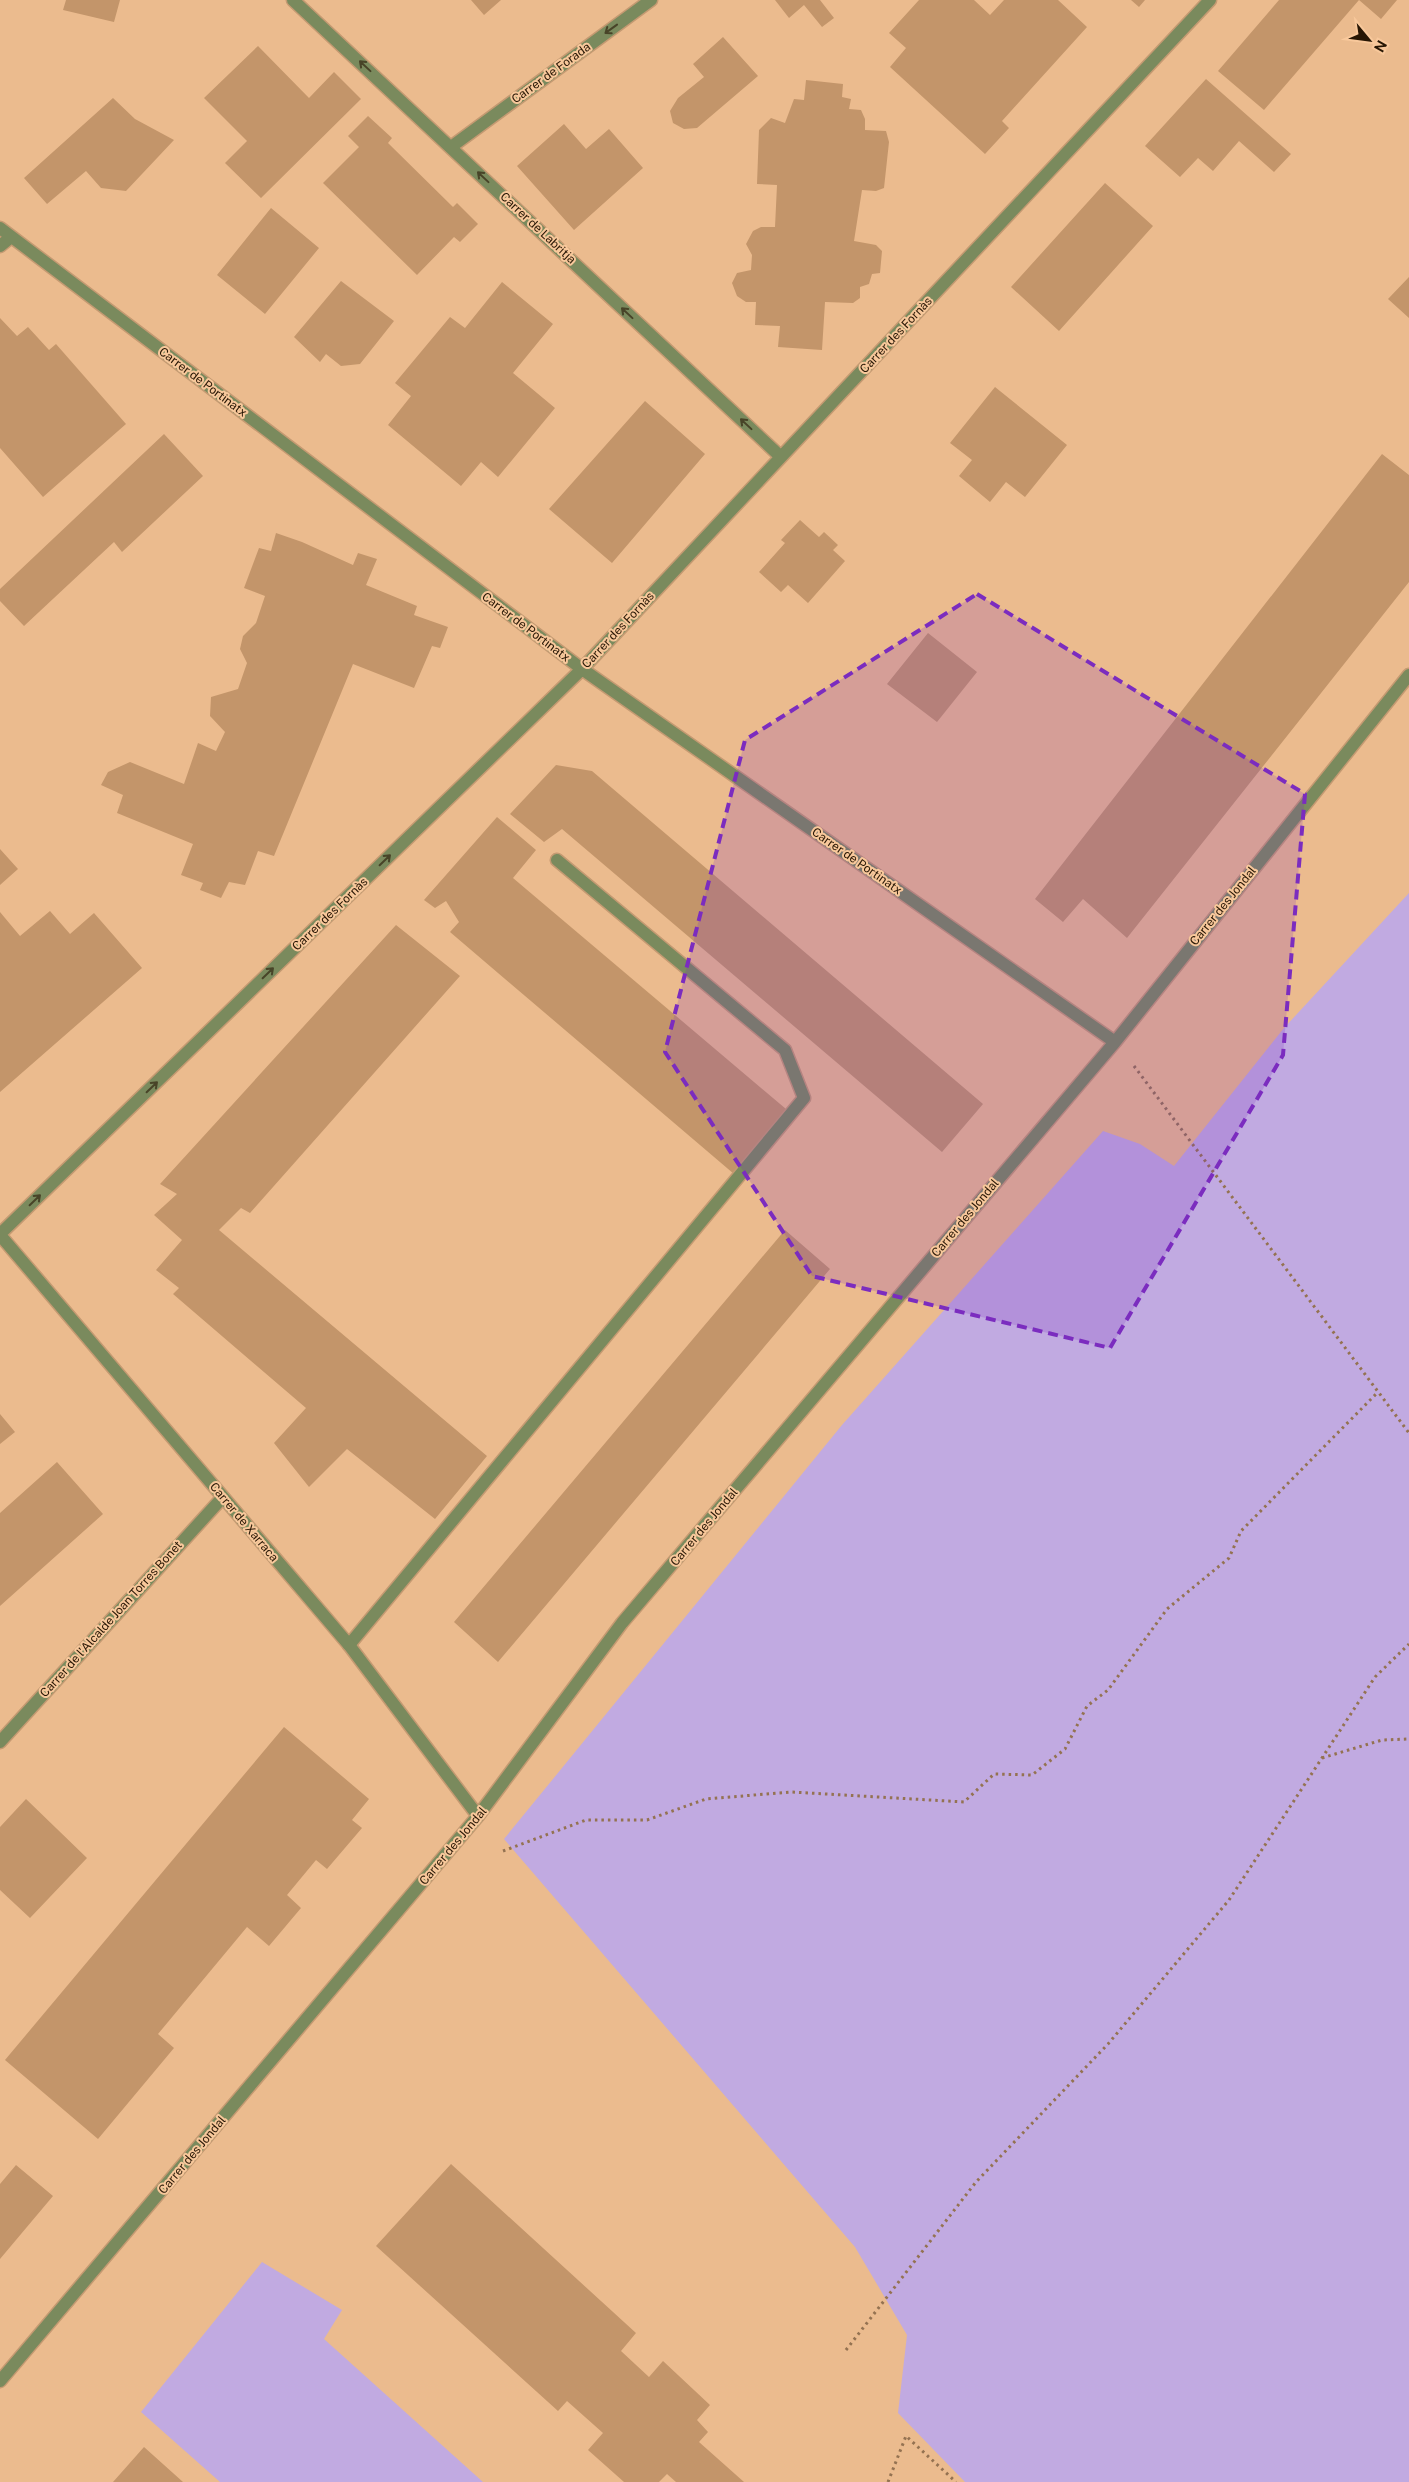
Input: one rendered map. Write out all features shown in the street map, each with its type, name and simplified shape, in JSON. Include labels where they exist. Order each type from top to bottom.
[{"type":"street","name":"Carrer de Labritja","points":[[293,0],[781,457]]},
{"type":"street","name":"Carrer de Forada","points":[[451,147],[650,0]]},
{"type":"street","name":"Carrer des Fornàs","points":[[0,1234],[582,669],[1210,0]]},
{"type":"street","name":"Carrer de Portinatx","points":[[0,228],[582,669],[1115,1042]]},
{"type":"street","points":[[0,246],[11,237]]},
{"type":"street","name":"Carrer des Jondal","points":[[0,2381],[478,1816],[622,1623],[1115,1042],[1409,675]]},
{"type":"street","points":[[350,1645],[804,1098],[785,1050],[557,860]]},
{"type":"street","name":"Carrer de Xarraca","points":[[0,1234],[350,1645],[478,1816]]},
{"type":"street","name":"Carrer de l'Alcalde Joan Torres Bonet","points":[[0,1742],[223,1497]]},
{"type":"path","points":[[1115,1042],[1409,1433]]},
{"type":"path","points":[[503,1851],[586,1820],[646,1820],[706,1800],[791,1792],[964,1802],[994,1774],[1032,1775],[1064,1749],[1086,1706],[1108,1690],[1167,1609],[1229,1558],[1241,1531],[1378,1392]]},
{"type":"path","points":[[846,2350],[976,2182],[1108,2044],[1229,1900],[1374,1677],[1409,1644]]},
{"type":"path","points":[[1322,1758],[1382,1740],[1409,1740]]},
{"type":"path","points":[[888,2482],[906,2436],[956,2482]]},
{"type":"highlighted area","points":[[977,594],[1305,794],[1283,1055],[1110,1348],[812,1276],[665,1052],[745,740]]},
{"type":"shaded area","points":[[1409,893],[1409,2482],[965,2482],[898,2413],[907,2335],[855,2247],[504,1839],[842,1425],[1103,1131],[1140,1144],[1174,1166],[1284,1028]]},
{"type":"shaded area","points":[[262,2262],[342,2310],[324,2339],[483,2482],[220,2482],[141,2412]]},
{"type":"building","points":[[66,0],[120,0],[114,22],[63,10]]},
{"type":"building","points":[[471,0],[501,0],[484,15]]},
{"type":"building","points":[[775,0],[820,0],[834,18],[822,27],[804,5],[789,18]]},
{"type":"building","points":[[919,0],[974,0],[990,15],[1004,0],[1058,0],[1087,27],[1002,121],[1009,128],[985,154],[890,67],[906,48],[889,33]]},
{"type":"building","points":[[1131,0],[1145,0],[1139,7]]},
{"type":"building","points":[[1279,0],[1359,0],[1264,110],[1218,71]]},
{"type":"building","points":[[1359,0],[1397,0],[1381,19]]},
{"type":"building","points":[[723,37],[758,76],[697,128],[684,129],[673,123],[670,111],[678,98],[704,77],[693,64]]},
{"type":"building","points":[[258,46],[309,98],[334,72],[361,99],[261,198],[225,163],[247,141],[204,98]]},
{"type":"building","points":[[1206,79],[1291,154],[1274,172],[1239,141],[1213,171],[1198,158],[1180,177],[1145,146]]},
{"type":"building","points":[[806,80],[843,84],[842,97],[851,99],[849,109],[861,110],[865,119],[865,130],[886,131],[889,142],[884,188],[876,191],[862,190],[854,241],[876,245],[882,251],[880,273],[872,274],[869,284],[860,287],[860,298],[853,303],[825,302],[822,350],[778,347],[780,326],[755,325],[756,302],[746,302],[737,296],[732,283],[737,273],[751,270],[752,255],[746,244],[753,231],[761,227],[775,227],[777,185],[757,184],[759,130],[771,118],[785,123],[794,99],[804,100]]},
{"type":"building","points":[[113,98],[135,119],[174,140],[126,191],[101,188],[86,171],[47,204],[24,178]]},
{"type":"building","points":[[368,116],[392,138],[388,143],[453,207],[457,203],[478,224],[460,242],[454,237],[417,275],[323,183],[359,147],[348,136]]},
{"type":"building","points":[[564,124],[586,149],[609,129],[643,168],[574,230],[517,166]]},
{"type":"building","points":[[1105,183],[1153,226],[1059,331],[1011,287]]},
{"type":"building","points":[[271,208],[319,248],[265,314],[217,275]]},
{"type":"building","points":[[1409,277],[1409,318],[1388,299]]},
{"type":"building","points":[[341,281],[394,321],[360,364],[341,366],[326,354],[320,362],[294,337]]},
{"type":"building","points":[[502,282],[553,324],[513,373],[555,408],[498,477],[481,462],[461,486],[388,425],[411,396],[395,383],[450,317],[465,328]]},
{"type":"building","points":[[0,318],[17,336],[28,327],[49,350],[56,344],[126,424],[43,497],[0,448]]},
{"type":"building","points":[[995,387],[1067,445],[1025,497],[1006,482],[990,502],[959,476],[972,460],[950,443]]},
{"type":"building","points":[[645,401],[705,454],[612,563],[549,509]]},
{"type":"building","points":[[164,434],[203,476],[122,552],[114,542],[24,626],[0,601],[0,589]]},
{"type":"building","points":[[1382,454],[1409,475],[1409,582],[1127,938],[1083,899],[1063,922],[1035,899]]},
{"type":"building","points":[[800,520],[819,537],[824,532],[838,545],[833,550],[845,561],[808,603],[788,585],[781,592],[759,572],[785,543],[781,540]]},
{"type":"building","points":[[276,533],[302,542],[353,565],[358,553],[377,559],[366,585],[417,606],[414,615],[448,627],[440,648],[432,646],[414,688],[353,664],[274,856],[258,851],[245,885],[229,882],[221,898],[200,890],[203,883],[181,875],[193,844],[117,813],[123,795],[101,785],[108,772],[130,762],[184,784],[198,743],[216,751],[225,732],[210,716],[211,697],[238,689],[247,663],[240,649],[243,636],[256,623],[265,596],[244,588],[259,548],[271,551]]},
{"type":"building","points":[[928,633],[977,672],[937,722],[887,684]]},
{"type":"building","points":[[556,765],[592,771],[983,1104],[942,1152],[562,829],[544,842],[510,814]]},
{"type":"building","points":[[497,817],[536,850],[513,878],[786,1109],[734,1174],[450,932],[459,922],[446,901],[435,908],[424,900]]},
{"type":"building","points":[[0,849],[18,869],[0,885]]},
{"type":"building","points":[[50,911],[70,934],[94,913],[142,968],[0,1092],[0,912],[20,936]]},
{"type":"building","points":[[396,925],[460,976],[250,1213],[241,1208],[219,1230],[487,1456],[435,1519],[347,1449],[309,1487],[274,1443],[306,1408],[173,1294],[179,1288],[156,1270],[182,1240],[154,1215],[177,1194],[160,1184]]},
{"type":"building","points":[[785,1230],[830,1269],[498,1662],[454,1622]]},
{"type":"building","points":[[0,1414],[15,1432],[0,1444]]},
{"type":"building","points":[[57,1462],[103,1514],[0,1606],[0,1513]]},
{"type":"building","points":[[284,1727],[369,1799],[352,1820],[362,1828],[327,1869],[316,1860],[287,1895],[301,1908],[269,1946],[247,1927],[158,2034],[174,2048],[98,2139],[5,2060]]},
{"type":"building","points":[[26,1799],[87,1858],[30,1918],[0,1890],[0,1827]]},
{"type":"building","points":[[451,2164],[636,2333],[621,2351],[649,2377],[663,2361],[710,2405],[697,2420],[708,2432],[699,2442],[744,2482],[676,2482],[667,2474],[659,2482],[624,2482],[588,2450],[603,2433],[567,2401],[558,2411],[376,2246]]},
{"type":"building","points":[[16,2165],[53,2196],[0,2259],[0,2184]]},
{"type":"building","points":[[144,2447],[183,2482],[113,2482]]}]
